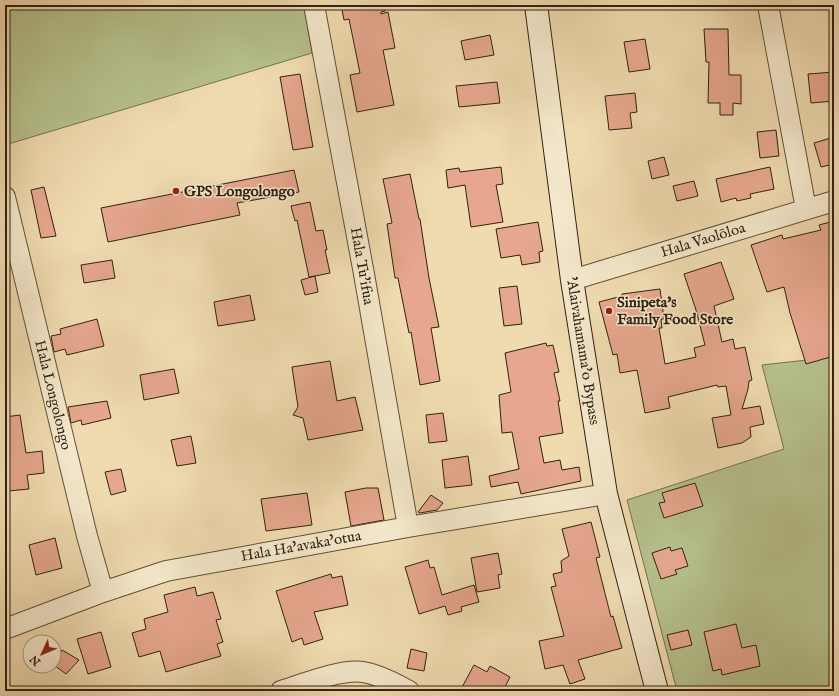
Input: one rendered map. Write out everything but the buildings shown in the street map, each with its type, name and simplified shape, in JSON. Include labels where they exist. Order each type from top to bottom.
[{"type":"main road","name":"'Alaivahamama'o Bypass","points":[[536,5],[572,280],[606,494],[657,691]]},
{"type":"street","name":"Hala Tu'ifua","points":[[314,5],[364,274],[408,527]]},
{"type":"street","points":[[768,5],[806,209]]},
{"type":"street","name":"Hala Longolongo","points":[[5,197],[87,536],[103,592]]},
{"type":"street","name":"Hala Vaolōloa","points":[[572,280],[834,201]]},
{"type":"street","name":"Hala Ha'avaka'otua","points":[[5,629],[103,592],[166,571],[408,527],[606,494]]},
{"type":"street","points":[[281,691],[330,676],[362,672],[387,679],[409,691]]},
{"type":"green space","points":[[5,5],[304,5],[312,53],[5,145]]},
{"type":"green space","points":[[834,357],[834,691],[677,691],[627,500],[784,449],[762,365]]},
{"type":"place","name":"GPS Longolongo","points":[[176,191]]},
{"type":"place","name":"Sinipeta's Family Food Store","points":[[609,311]]}]
